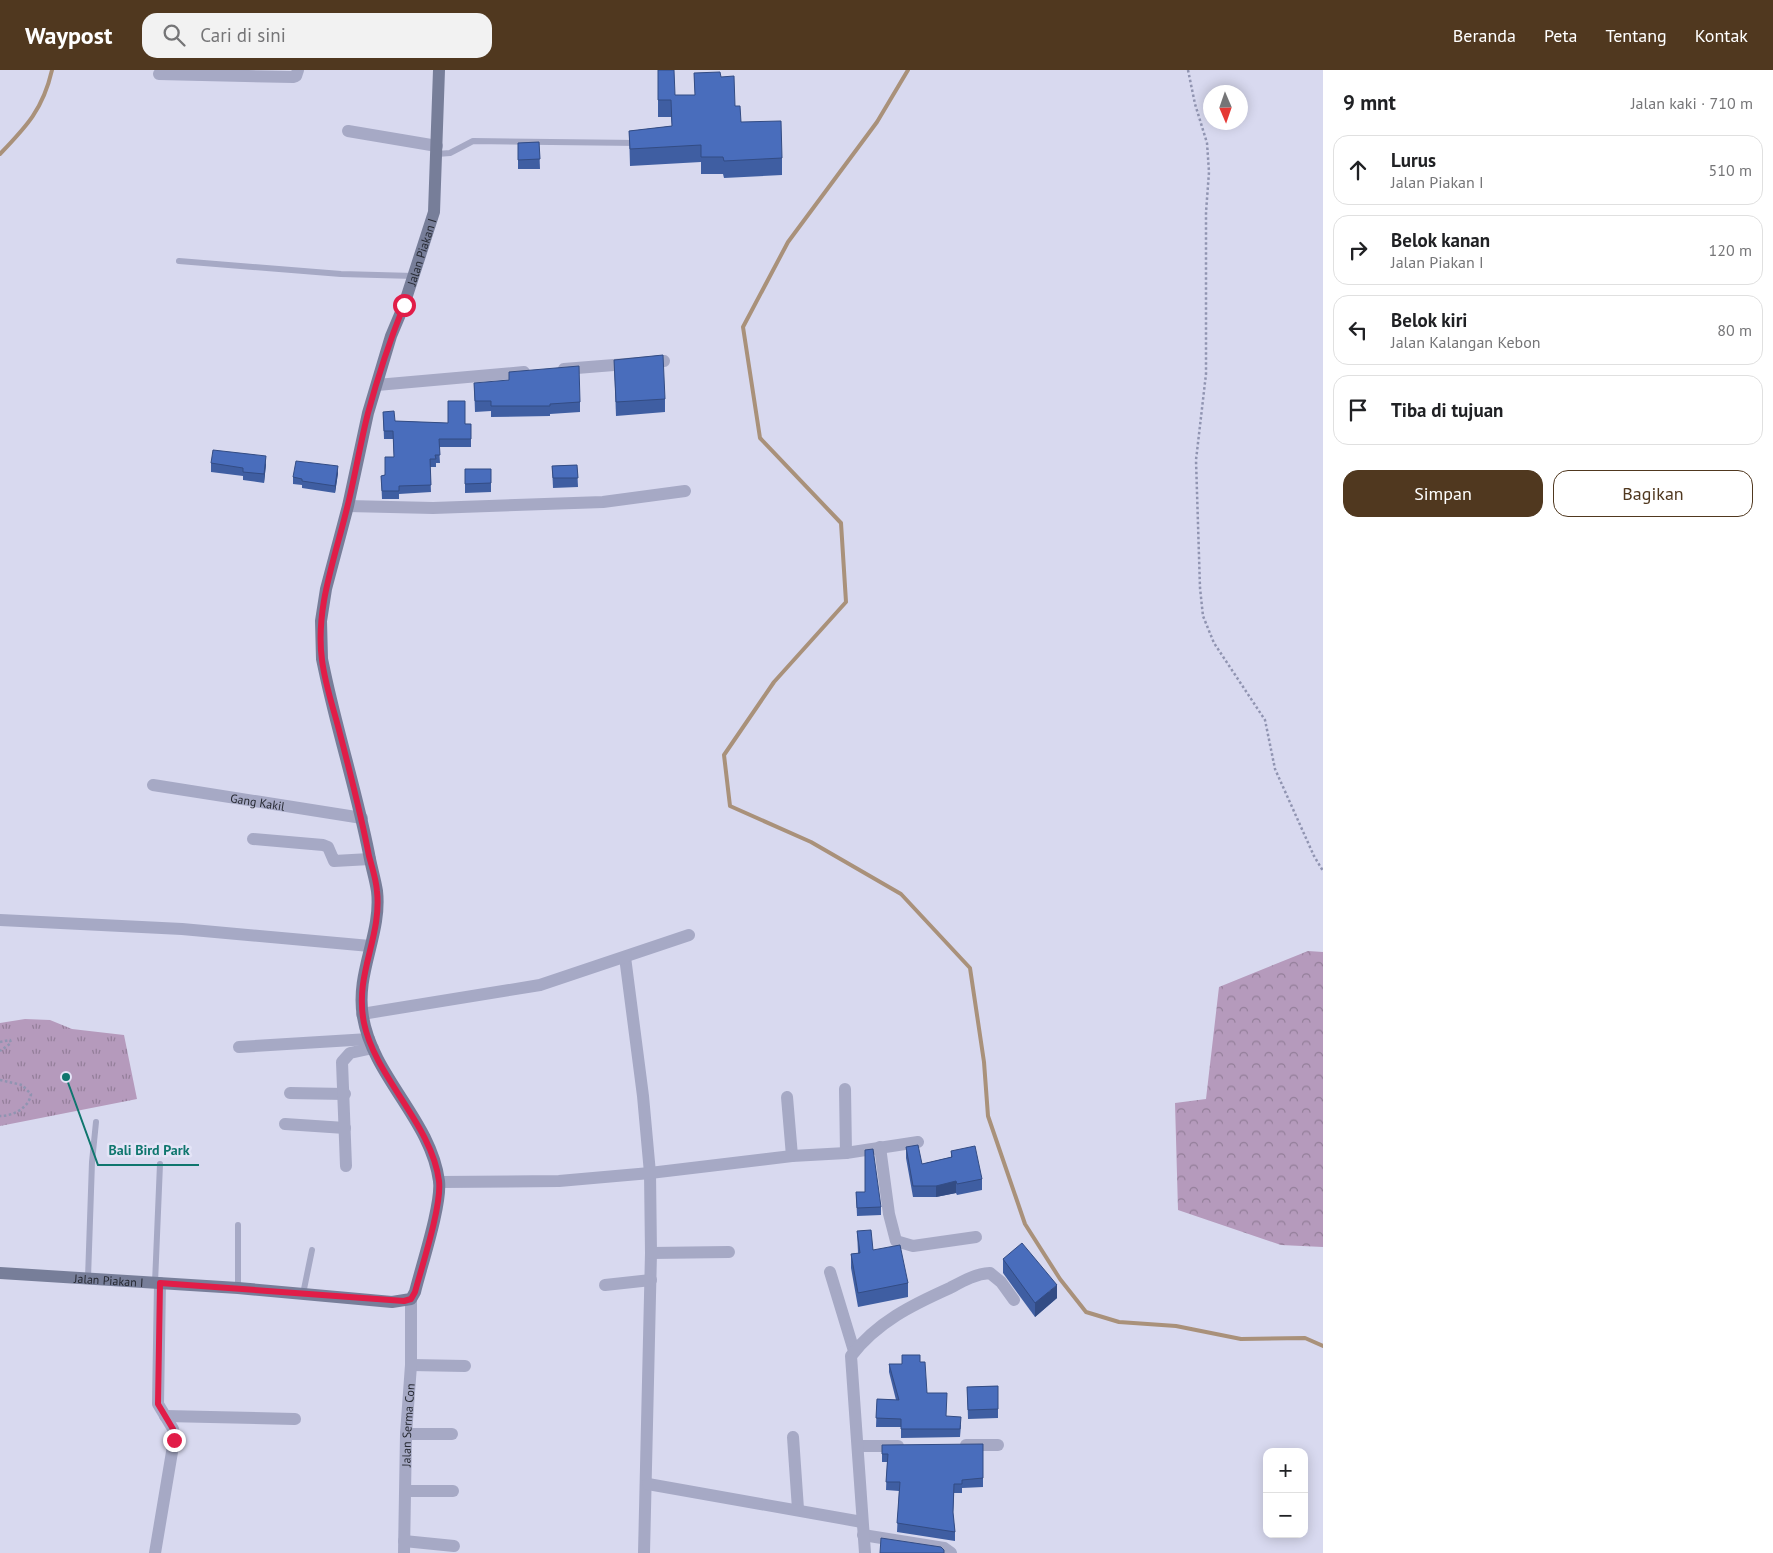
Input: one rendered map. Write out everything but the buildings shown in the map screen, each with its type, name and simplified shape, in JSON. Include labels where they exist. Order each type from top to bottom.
[{"type":"street","points":[[159,74],[293,77],[296,76],[298,70]]},
{"type":"street","name":"Jalan Piakan I","points":[[0,1273],[238,1288],[392,1302],[411,1299],[415,1292],[431,1229],[439,1182],[425,1141],[371,1044],[362,1014],[361,988],[375,931],[377,891],[362,818],[331,701],[321,650],[321,621],[326,590],[348,506],[368,413],[391,336],[414,276],[434,212],[439,70]]},
{"type":"street","points":[[348,131],[437,150]]},
{"type":"street","points":[[555,370],[664,361]]},
{"type":"street","points":[[377,385],[535,371]]},
{"type":"street","points":[[348,506],[433,508],[603,502],[685,490]]},
{"type":"street","name":"Gang Kakil","points":[[153,785],[362,818]]},
{"type":"street","points":[[253,839],[323,845],[328,847],[334,861],[370,859]]},
{"type":"street","points":[[0,920],[182,929],[370,946]]},
{"type":"street","points":[[362,1014],[540,985],[688,935]]},
{"type":"street","points":[[625,957],[643,1096],[650,1173],[651,1280],[648,1484],[644,1553]]},
{"type":"street","points":[[240,1047],[371,1044]]},
{"type":"street","points":[[346,1166],[345,1094],[342,1062],[344,1057],[350,1053],[371,1044]]},
{"type":"street","points":[[845,1089],[846,1153]]},
{"type":"street","points":[[290,1092],[345,1094]]},
{"type":"street","points":[[787,1097],[792,1156]]},
{"type":"street","points":[[285,1124],[346,1128]]},
{"type":"street","points":[[439,1182],[559,1180],[650,1173],[792,1156],[846,1153],[918,1142]]},
{"type":"street","points":[[880,1147],[889,1214],[896,1241],[913,1246],[976,1237]]},
{"type":"street","points":[[651,1252],[729,1252]]},
{"type":"street","points":[[830,1272],[854,1351]]},
{"type":"street","points":[[865,1553],[850,1364],[851,1356],[872,1333],[905,1308],[974,1276],[990,1274],[1001,1282],[1014,1300]]},
{"type":"street","points":[[605,1285],[651,1280]]},
{"type":"street","points":[[155,1553],[174,1443],[173,1429],[158,1404],[158,1283]]},
{"type":"street","name":"Jalan Serma Con","points":[[404,1547],[406,1434],[411,1365],[411,1299]]},
{"type":"street","points":[[411,1365],[465,1366]]},
{"type":"street","points":[[166,1416],[295,1419]]},
{"type":"street","points":[[406,1434],[452,1434]]},
{"type":"street","points":[[793,1437],[798,1509]]},
{"type":"street","points":[[958,1445],[998,1445]]},
{"type":"street","points":[[858,1446],[908,1446]]},
{"type":"street","points":[[648,1484],[798,1509],[863,1528],[944,1548],[951,1553]]},
{"type":"street","points":[[406,1491],[453,1491]]},
{"type":"street","points":[[404,1547],[454,1546]]},
{"type":"lane","points":[[437,150],[450,153],[473,141],[638,143]]},
{"type":"lane","points":[[179,261],[341,274],[414,276]]},
{"type":"lane","points":[[88,1278],[92,1162],[96,1122]]},
{"type":"lane","points":[[158,1283],[160,1164]]},
{"type":"lane","points":[[238,1225],[238,1288]]},
{"type":"lane","points":[[303,1294],[312,1250]]},
{"type":"path","points":[[1188,70],[1195,104],[1207,143],[1209,172],[1206,212],[1206,374],[1196,460],[1200,588],[1203,616],[1214,643],[1265,720],[1275,769],[1314,856],[1323,871]]},
{"type":"path","points":[[0,1042],[10,1040],[11,1044],[0,1051]]},
{"type":"path","points":[[0,1080],[22,1085],[31,1094],[21,1110],[9,1116],[0,1116]]},
{"type":"green space","points":[[1308,951],[1323,952],[1323,1247],[1281,1245],[1178,1210],[1175,1103],[1206,1099],[1219,987]]},
{"type":"green space","points":[[25,1019],[50,1020],[72,1029],[124,1035],[137,1099],[0,1126],[0,1023]]},
{"type":"waterway","points":[[0,154],[33,116],[44,96],[52,70]]},
{"type":"waterway","points":[[908,70],[877,122],[788,242],[743,327],[760,438],[841,523],[846,602],[774,682],[724,755],[730,806],[811,842],[901,894],[970,968],[984,1062],[988,1116],[1025,1224],[1060,1279],[1086,1312],[1119,1322],[1176,1326],[1241,1339],[1305,1338],[1323,1346]]},
{"type":"place","name":"Bali Bird Park","points":[[66,1077]]},
{"type":"route","points":[[174,1440],[173,1429],[158,1406],[160,1283],[392,1302],[404,1301],[411,1299],[415,1292],[435,1211],[439,1191],[436,1168],[425,1141],[373,1048],[364,1027],[361,988],[363,971],[375,931],[377,891],[362,818],[331,701],[322,659],[321,642],[321,621],[326,590],[348,506],[368,413],[391,336],[404,305]]}]
